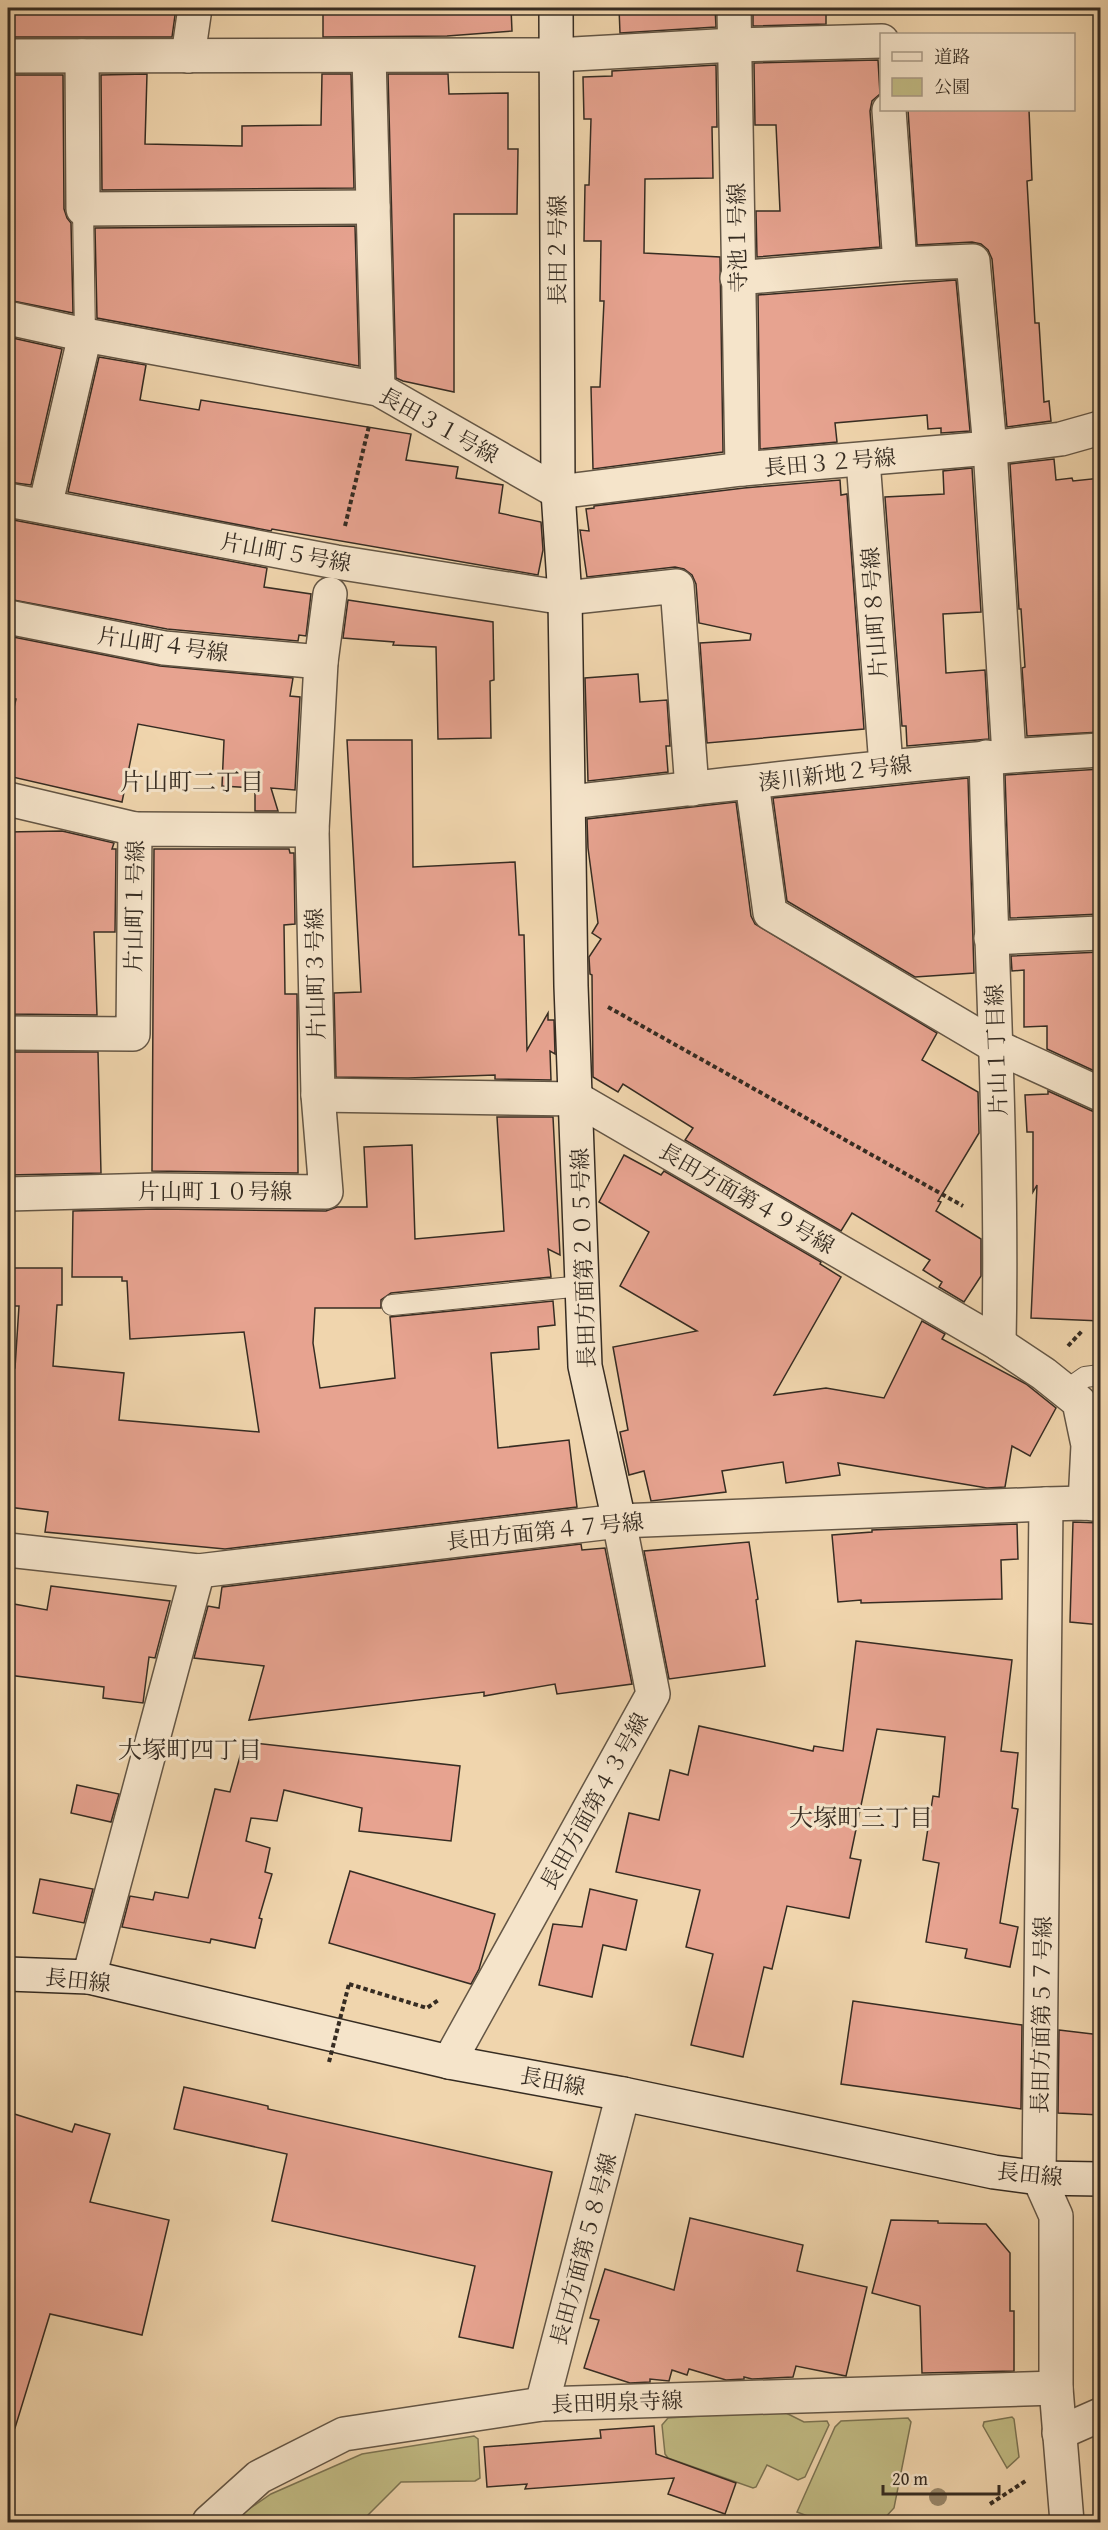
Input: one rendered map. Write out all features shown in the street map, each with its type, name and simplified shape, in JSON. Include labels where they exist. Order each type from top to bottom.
[{"type":"street","points":[[188,56],[195,8]]},
{"type":"street","name":"長田２号線","points":[[556,8],[558,492]]},
{"type":"street","name":"寺池１号線","points":[[734,8],[742,469]]},
{"type":"street","points":[[8,56],[556,56],[734,45],[880,41]]},
{"type":"street","points":[[82,56],[84,209],[373,207]]},
{"type":"street","points":[[369,56],[378,389]]},
{"type":"street","points":[[737,278],[900,264],[889,111]]},
{"type":"street","name":"片山１丁目線","points":[[900,264],[973,261],[990,448],[998,756],[991,938],[998,1047],[1001,1227],[999,1344]]},
{"type":"street","name":"長田３１号線","points":[[8,318],[85,335],[378,389],[558,492]]},
{"type":"street","points":[[45,507],[85,335]]},
{"type":"street","name":"長田３２号線","points":[[558,492],[742,469],[990,448],[1061,439],[1101,428]]},
{"type":"street","name":"片山町８号線","points":[[863,459],[886,766]]},
{"type":"street","points":[[318,1095],[577,1099],[571,986],[566,598],[558,492]]},
{"type":"street","name":"片山町５号線","points":[[8,500],[336,562],[566,598],[677,586],[692,789]]},
{"type":"street","name":"片山町３号線","points":[[318,1095],[312,830],[321,662],[330,594]]},
{"type":"street","name":"片山町４号線","points":[[8,617],[164,648],[321,662]]},
{"type":"street","name":"湊川新地２号線","points":[[569,802],[886,766],[1101,750]]},
{"type":"street","points":[[752,783],[770,913],[998,1047],[1101,1094]]},
{"type":"street","points":[[8,799],[135,829]]},
{"type":"street","name":"片山町１号線","points":[[8,1033],[133,1034],[135,829],[312,830]]},
{"type":"street","points":[[991,938],[1101,933]]},
{"type":"street","name":"片山町１０号線","points":[[8,1194],[157,1190],[326,1192],[318,1095]]},
{"type":"street","name":"長田方面第２０５号線","points":[[577,1099],[585,1366],[619,1521]]},
{"type":"street","name":"長田方面第４９号線","points":[[577,1099],[999,1344],[1065,1391],[1079,1402],[1088,1445],[1093,1504]]},
{"type":"street","name":"長田方面第５７号線","points":[[1046,1504],[1039,2178],[1056,2216],[1056,2388],[1067,2523]]},
{"type":"street","name":"長田方面第４７号線","points":[[8,1550],[198,1571],[619,1521],[1093,1504]]},
{"type":"street","name":"長田方面第４３号線","points":[[449,2062],[653,1694],[619,1521]]},
{"type":"street","points":[[89,1977],[198,1571]]},
{"type":"street","name":"長田線","points":[[8,1974],[89,1977],[449,2062],[623,2094],[994,2172],[1039,2178],[1101,2179]]},
{"type":"street","name":"長田方面第５８号線","points":[[542,2404],[623,2094]]},
{"type":"street","name":"長田明泉寺線","points":[[209,2523],[259,2477],[344,2434],[542,2404],[1056,2388]]},
{"type":"street","points":[[1059,2433],[1101,2415]]},
{"type":"lane","points":[[84,209],[85,335]]},
{"type":"lane","points":[[393,1305],[582,1286]]},
{"type":"lane","points":[[1065,1391],[1085,1377],[1101,1375]]},
{"type":"path","points":[[336,562],[378,389]]},
{"type":"path","points":[[571,986],[1001,1227]]},
{"type":"path","points":[[329,2062],[349,1984],[427,2008],[440,1999]]},
{"type":"path","points":[[990,2505],[1014,2488]]},
{"type":"path","points":[[796,2520],[802,2523]]},
{"type":"green space","points":[[782,2411],[804,2422],[827,2421],[829,2425],[805,2477],[798,2480],[767,2465],[756,2487],[753,2488],[668,2458],[665,2454],[662,2425],[668,2418]]},
{"type":"green space","points":[[1012,2417],[1019,2457],[1007,2468],[983,2426],[984,2422]]},
{"type":"green space","points":[[908,2418],[911,2422],[894,2508],[881,2522],[823,2522],[797,2512],[835,2427],[841,2421]]},
{"type":"green space","points":[[474,2436],[478,2439],[480,2478],[475,2481],[401,2482],[361,2522],[333,2520],[328,2522],[233,2522],[271,2494],[362,2454]]},
{"type":"building","points":[[13,8],[176,8],[172,37],[14,37]]},
{"type":"building","points":[[323,8],[511,8],[512,31],[447,36],[323,37]]},
{"type":"building","points":[[619,8],[715,8],[716,27],[620,33]]},
{"type":"building","points":[[753,8],[826,8],[826,24],[753,26]]},
{"type":"building","points":[[878,60],[880,94],[872,101],[870,111],[880,247],[757,257],[756,211],[780,211],[776,125],[755,125],[754,63]]},
{"type":"building","points":[[716,65],[717,127],[712,127],[713,178],[645,179],[644,253],[720,257],[723,452],[593,469],[591,387],[600,387],[604,301],[600,301],[601,241],[584,241],[585,185],[589,185],[591,119],[584,119],[583,77],[612,76],[612,71]]},
{"type":"building","points":[[147,74],[145,144],[242,146],[242,126],[321,125],[322,74],[351,74],[354,188],[102,190],[101,75]]},
{"type":"building","points":[[388,74],[448,74],[449,94],[508,93],[508,149],[518,149],[517,214],[454,214],[454,392],[396,378]]},
{"type":"building","points":[[8,75],[63,75],[64,209],[71,223],[73,313],[8,300]]},
{"type":"building","points":[[908,111],[1029,111],[1032,180],[1027,181],[1035,323],[1039,323],[1044,402],[1049,401],[1051,421],[1007,427],[992,259],[988,250],[981,244],[972,242],[917,245]]},
{"type":"building","points":[[355,226],[359,366],[97,318],[95,228]]},
{"type":"building","points":[[956,280],[970,431],[941,433],[941,428],[928,429],[927,415],[835,423],[837,442],[760,449],[758,295]]},
{"type":"building","points":[[8,337],[62,349],[31,485],[8,482]]},
{"type":"building","points":[[99,357],[146,365],[140,400],[199,410],[201,400],[411,434],[406,460],[458,467],[456,478],[503,485],[499,513],[541,522],[543,550],[538,575],[272,529],[271,531],[68,492]]},
{"type":"building","points":[[1054,459],[1056,480],[1101,478],[1101,732],[1027,736],[1022,668],[1025,667],[1010,464]]},
{"type":"building","points":[[972,468],[981,612],[943,614],[946,673],[985,670],[989,739],[907,746],[906,726],[902,726],[885,497],[944,494],[943,471]]},
{"type":"building","points":[[840,480],[841,495],[847,494],[864,729],[707,743],[700,643],[750,640],[751,634],[699,623],[696,584],[692,575],[684,569],[675,567],[587,577],[580,530],[589,531],[586,509],[594,508],[594,506],[744,488]]},
{"type":"building","points":[[8,519],[267,568],[264,587],[311,594],[306,636],[299,635],[298,641],[167,629],[8,599]]},
{"type":"building","points":[[348,600],[493,622],[494,680],[490,681],[491,738],[438,739],[436,647],[393,645],[394,642],[343,638]]},
{"type":"building","points":[[8,636],[160,666],[293,678],[290,696],[300,697],[295,790],[271,788],[278,811],[255,811],[255,788],[222,786],[224,740],[138,724],[122,802],[8,776],[8,733],[16,699],[8,697]]},
{"type":"building","points":[[638,674],[640,702],[667,700],[670,746],[666,746],[668,772],[588,781],[585,678]]},
{"type":"building","points":[[347,740],[412,740],[413,867],[515,862],[519,935],[524,935],[527,1050],[548,1013],[548,1020],[554,1020],[555,1054],[550,1051],[551,1080],[495,1079],[495,1075],[408,1078],[336,1077],[334,993],[361,992]]},
{"type":"building","points":[[1101,769],[1101,914],[1010,918],[1005,775]]},
{"type":"building","points":[[968,778],[974,973],[915,977],[787,901],[773,798]]},
{"type":"building","points":[[736,802],[751,916],[755,924],[937,1033],[922,1060],[978,1092],[979,1133],[938,1201],[941,1202],[936,1211],[981,1239],[981,1276],[964,1302],[939,1287],[942,1282],[923,1270],[930,1260],[852,1213],[841,1231],[685,1140],[693,1128],[623,1084],[618,1092],[593,1077],[592,975],[590,974],[589,957],[601,939],[592,933],[598,923],[588,848],[587,819]]},
{"type":"building","points":[[62,831],[114,843],[112,849],[116,849],[115,932],[94,932],[97,1015],[8,1014],[8,832]]},
{"type":"building","points":[[154,849],[289,849],[290,853],[294,853],[295,924],[284,925],[285,994],[297,994],[298,1173],[152,1171]]},
{"type":"building","points":[[1101,952],[1101,1074],[1047,1049],[1047,1026],[1024,1027],[1024,970],[1012,971],[1011,956]]},
{"type":"building","points":[[8,1052],[98,1052],[101,1173],[8,1175]]},
{"type":"building","points":[[1048,1091],[1101,1113],[1101,1321],[1031,1318],[1037,1185],[1033,1192],[1033,1132],[1027,1132],[1025,1095],[1048,1094]]},
{"type":"building","points":[[497,1117],[553,1117],[560,1255],[548,1249],[551,1277],[391,1293],[381,1300],[381,1308],[315,1308],[313,1343],[320,1388],[395,1378],[390,1317],[553,1301],[555,1325],[538,1327],[539,1349],[491,1353],[498,1448],[569,1440],[577,1507],[225,1549],[45,1532],[48,1512],[8,1507],[8,1367],[15,1368],[19,1306],[8,1306],[8,1268],[62,1268],[62,1305],[57,1305],[53,1366],[124,1373],[119,1420],[259,1432],[244,1332],[130,1339],[127,1281],[122,1281],[122,1277],[72,1277],[73,1211],[157,1209],[326,1211],[337,1207],[367,1207],[364,1147],[412,1145],[415,1239],[504,1231]]},
{"type":"building","points":[[624,1155],[661,1175],[664,1171],[821,1262],[820,1264],[841,1277],[774,1395],[826,1388],[884,1398],[922,1321],[945,1334],[942,1339],[1026,1384],[1056,1408],[1030,1456],[1012,1446],[1005,1487],[987,1488],[838,1463],[840,1475],[786,1483],[783,1462],[722,1471],[726,1492],[651,1501],[644,1471],[629,1475],[620,1432],[628,1430],[613,1347],[697,1331],[620,1286],[649,1232],[599,1202]]},
{"type":"building","points":[[1073,1522],[1101,1523],[1101,1625],[1070,1622]]},
{"type":"building","points":[[1017,1524],[1018,1559],[1001,1560],[1002,1599],[838,1602],[832,1535],[872,1532],[872,1530]]},
{"type":"building","points":[[749,1542],[765,1666],[669,1679],[644,1551]]},
{"type":"building","points":[[581,1544],[582,1550],[605,1548],[632,1684],[557,1694],[555,1684],[484,1696],[484,1692],[249,1720],[264,1666],[194,1658],[208,1606],[219,1608],[222,1587]]},
{"type":"building","points":[[51,1586],[170,1601],[155,1658],[149,1657],[143,1703],[103,1698],[104,1687],[8,1675],[8,1603],[47,1610]]},
{"type":"building","points":[[856,1641],[1012,1660],[1001,1751],[1018,1753],[1012,1808],[1018,1809],[1000,1923],[1018,1927],[1010,1967],[965,1958],[967,1949],[926,1942],[939,1863],[923,1860],[933,1796],[939,1797],[945,1737],[877,1729],[850,1858],[861,1860],[849,1918],[787,1906],[772,1969],[764,1967],[743,2057],[691,2045],[713,1954],[686,1947],[700,1890],[616,1872],[629,1813],[659,1820],[670,1770],[688,1775],[699,1726],[813,1751],[814,1746],[843,1751]]},
{"type":"building","points":[[244,1742],[460,1766],[451,1841],[359,1831],[362,1808],[284,1790],[277,1821],[251,1818],[246,1841],[270,1848],[265,1872],[272,1874],[259,1918],[262,1919],[255,1948],[211,1939],[210,1943],[122,1927],[130,1896],[153,1900],[155,1892],[188,1898],[215,1789],[230,1792]]},
{"type":"building","points":[[77,1785],[119,1794],[111,1822],[71,1813]]},
{"type":"building","points":[[350,1871],[495,1914],[479,1969],[471,1984],[329,1943]]},
{"type":"building","points":[[40,1879],[93,1889],[84,1923],[33,1913]]},
{"type":"building","points":[[590,1889],[637,1900],[626,1950],[603,1945],[592,1997],[539,1985],[553,1924],[582,1927]]},
{"type":"building","points":[[853,2001],[1022,2025],[1021,2109],[841,2084]]},
{"type":"building","points":[[1059,2030],[1101,2035],[1101,2115],[1058,2113]]},
{"type":"building","points":[[184,2087],[268,2106],[268,2109],[552,2172],[513,2348],[459,2337],[475,2266],[272,2221],[287,2154],[174,2129]]},
{"type":"building","points":[[8,2112],[72,2132],[75,2124],[110,2134],[90,2202],[169,2220],[142,2335],[50,2314],[15,2428],[8,2427]]},
{"type":"building","points":[[690,2218],[803,2245],[797,2271],[867,2287],[846,2376],[796,2366],[793,2377],[752,2379],[744,2377],[744,2379],[726,2380],[689,2369],[687,2375],[672,2370],[669,2381],[650,2379],[650,2382],[630,2383],[584,2368],[599,2320],[590,2318],[605,2269],[674,2290]]},
{"type":"building","points":[[891,2220],[986,2224],[1010,2253],[1010,2311],[1014,2311],[1014,2371],[922,2373],[920,2306],[872,2293]]},
{"type":"building","points":[[654,2426],[656,2454],[736,2483],[725,2514],[668,2494],[674,2478],[525,2489],[527,2484],[487,2487],[484,2447],[601,2438],[600,2430]]},
{"type":"district","name":"片山町二丁目","points":[[192,781]]},
{"type":"district","name":"大塚町四丁目","points":[[190,1749]]},
{"type":"district","name":"大塚町三丁目","points":[[861,1817]]}]
